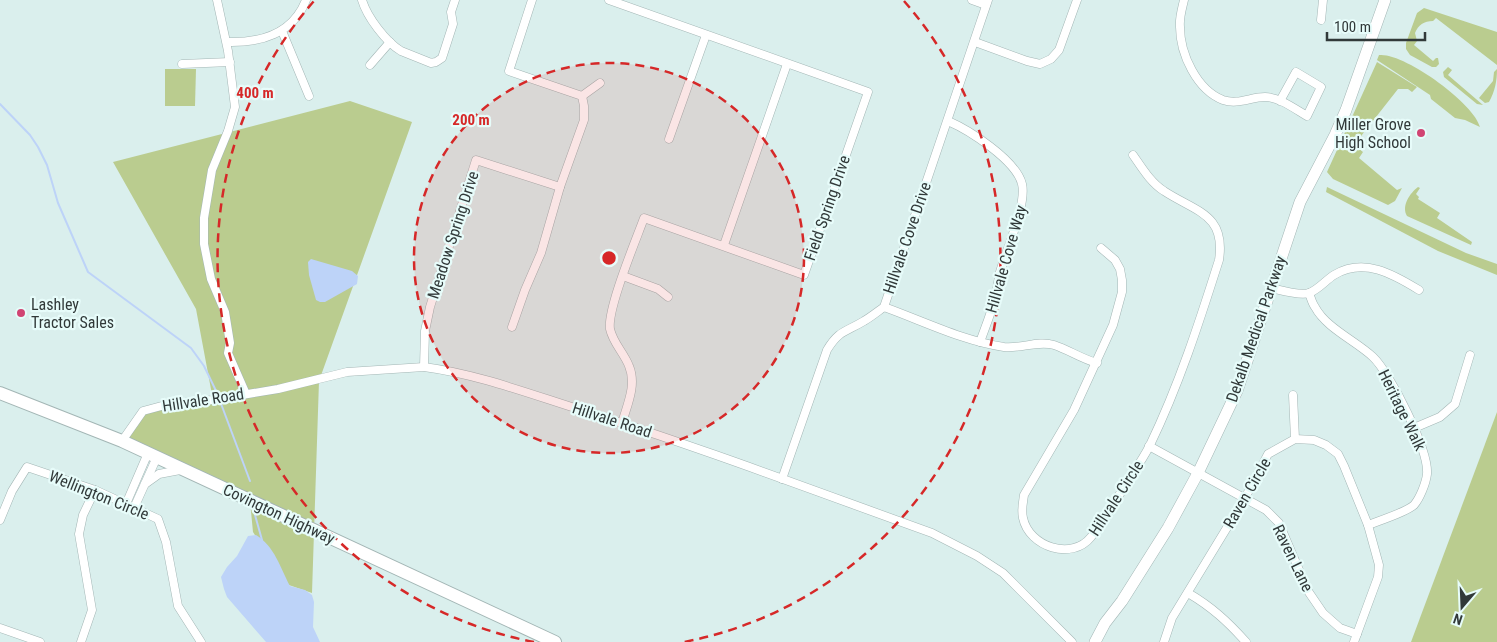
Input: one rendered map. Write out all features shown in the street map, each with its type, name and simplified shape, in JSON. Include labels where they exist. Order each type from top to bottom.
[{"type":"main road","name":"Dekalb Medical Parkway","points":[[1095,642],[1105,623],[1122,601],[1168,528],[1198,473],[1237,392],[1300,202],[1346,110],[1385,0]]},
{"type":"main road","name":"Covington Highway","points":[[0,393],[122,441],[555,642]]},
{"type":"street","points":[[217,0],[227,42],[235,107],[212,170],[204,218],[204,244],[211,279],[225,312],[230,344],[228,353],[246,394]]},
{"type":"street","points":[[227,42],[246,42],[282,31],[290,25],[306,0]]},
{"type":"street","points":[[362,0],[367,12],[390,42],[400,50],[431,63],[442,58],[453,24],[451,12],[455,0]]},
{"type":"street","points":[[532,0],[509,71],[582,96]]},
{"type":"street","name":"Field Spring Drive","points":[[609,0],[868,92],[804,274],[644,218],[611,310],[610,328],[617,347],[629,366],[633,383],[622,422]]},
{"type":"street","points":[[972,0],[987,2]]},
{"type":"street","points":[[975,42],[1027,61],[1040,64],[1051,60],[1059,50],[1077,0]]},
{"type":"street","points":[[1184,0],[1180,26],[1184,51],[1195,75],[1205,86],[1214,95],[1223,100],[1232,102],[1264,97],[1272,98],[1308,116],[1321,87],[1296,72],[1280,101]]},
{"type":"street","points":[[1321,20],[1323,0]]},
{"type":"street","name":"Hillvale Cove Drive","points":[[782,479],[827,350],[834,339],[843,331],[864,322],[884,307],[987,2]]},
{"type":"street","points":[[282,31],[309,96]]},
{"type":"street","points":[[669,139],[706,35]]},
{"type":"street","points":[[370,64],[390,42]]},
{"type":"street","points":[[182,64],[230,62]]},
{"type":"street","points":[[724,245],[787,64]]},
{"type":"street","points":[[582,96],[600,83]]},
{"type":"street","points":[[512,327],[544,245],[560,187],[584,120],[582,96]]},
{"type":"street","name":"Hillvale Cove Way","points":[[948,121],[962,127],[1001,157],[1014,170],[1022,183],[1024,197],[999,275],[996,298],[980,342]]},
{"type":"street","name":"Hillvale Circle","points":[[1101,248],[1115,260],[1120,269],[1122,280],[1122,292],[1113,325],[1074,410],[1024,495],[1022,509],[1023,520],[1034,537],[1045,545],[1066,550],[1084,545],[1107,516],[1149,446],[1187,359],[1219,260],[1220,234],[1213,222],[1203,213],[1163,190],[1133,156]]},
{"type":"street","name":"Meadow Spring Drive","points":[[424,367],[425,331],[430,307],[476,160],[560,187]]},
{"type":"street","points":[[1271,288],[1289,292],[1308,293],[1335,274],[1356,267],[1378,269],[1398,277],[1419,290]]},
{"type":"street","points":[[623,276],[658,289],[668,297]]},
{"type":"street","name":"Heritage Walk","points":[[1308,293],[1315,309],[1373,357],[1382,368],[1414,428],[1425,457],[1427,474],[1422,490],[1413,506],[1390,517],[1368,524]]},
{"type":"street","points":[[884,307],[980,342],[1007,347],[1039,343],[1054,345],[1097,363]]},
{"type":"street","points":[[1414,428],[1440,417],[1455,404],[1470,355]]},
{"type":"street","name":"Hillvale Road","points":[[122,441],[143,411],[169,404],[212,400],[278,389],[347,372],[424,367],[497,383],[622,422],[932,534],[977,556],[1003,573],[1072,642]]},
{"type":"street","points":[[1293,395],[1295,439],[1314,440],[1326,445],[1338,454],[1368,524],[1379,565],[1378,577],[1355,638]]},
{"type":"street","name":"Raven Circle","points":[[1164,642],[1172,618],[1245,498],[1268,454],[1295,439]]},
{"type":"street","name":"Raven Lane","points":[[1149,446],[1266,510],[1279,523],[1308,591],[1323,613],[1355,638]]},
{"type":"street","points":[[134,508],[144,486],[152,455]]},
{"type":"street","points":[[126,504],[152,455]]},
{"type":"street","name":"Wellington Circle","points":[[0,520],[12,491],[27,467],[95,490],[158,519],[166,542],[178,606],[201,642]]},
{"type":"street","points":[[144,486],[159,474],[184,470]]},
{"type":"street","points":[[81,642],[92,610],[79,534],[84,515],[95,490]]},
{"type":"street","points":[[1188,593],[1225,619],[1246,642]]},
{"type":"street","points":[[0,628],[40,642]]},
{"type":"green space","points":[[1424,8],[1497,32],[1497,65],[1436,18],[1433,21],[1422,24],[1418,28],[1415,33],[1417,41],[1414,45],[1433,61],[1438,58],[1439,64],[1436,67],[1432,67],[1410,55],[1406,49],[1406,43],[1417,13]]},
{"type":"green space","points":[[1379,55],[1390,56],[1405,62],[1437,81],[1466,106],[1480,127],[1465,120],[1455,118],[1431,99],[1430,95],[1377,60]]},
{"type":"green space","points":[[1377,62],[1417,87],[1412,92],[1408,89],[1398,89],[1354,145],[1363,152],[1359,158],[1397,190],[1402,188],[1395,201],[1388,205],[1333,179],[1327,172]]},
{"type":"green space","points":[[1448,67],[1452,70],[1448,75],[1483,105],[1477,104],[1444,77],[1443,72]]},
{"type":"green space","points":[[165,69],[196,69],[195,106],[165,106]]},
{"type":"green space","points":[[1497,69],[1493,94],[1489,102],[1485,103],[1479,98],[1493,81],[1494,72]]},
{"type":"green space","points":[[350,101],[412,122],[319,381],[312,593],[286,584],[253,532],[250,501],[125,438],[143,411],[213,400],[196,309],[113,162]]},
{"type":"green space","points":[[1327,187],[1466,253],[1497,264],[1497,275],[1438,251],[1326,192]]},
{"type":"green space","points":[[1418,187],[1420,188],[1416,194],[1419,197],[1418,199],[1440,213],[1437,218],[1472,242],[1471,245],[1407,216],[1405,208],[1407,200]]},
{"type":"green space","points":[[1497,412],[1497,642],[1411,642]]},
{"type":"water","points":[[311,259],[352,271],[358,276],[357,284],[325,302],[316,300],[309,275],[308,262]]},
{"type":"water","points":[[256,535],[272,551],[290,586],[305,590],[312,595],[314,602],[313,627],[320,642],[266,642],[227,597],[221,577],[237,556],[248,536]]},
{"type":"waterway","points":[[0,104],[30,135],[38,147],[47,165],[58,203],[88,272],[191,348],[204,366],[219,397]]},
{"type":"waterway","points":[[220,401],[250,481]]},
{"type":"waterway","points":[[255,515],[262,540]]},
{"type":"place","name":"Miller Grove High School","points":[[1421,133]]},
{"type":"place","name":"Lashley Tractor Sales","points":[[21,313]]}]
